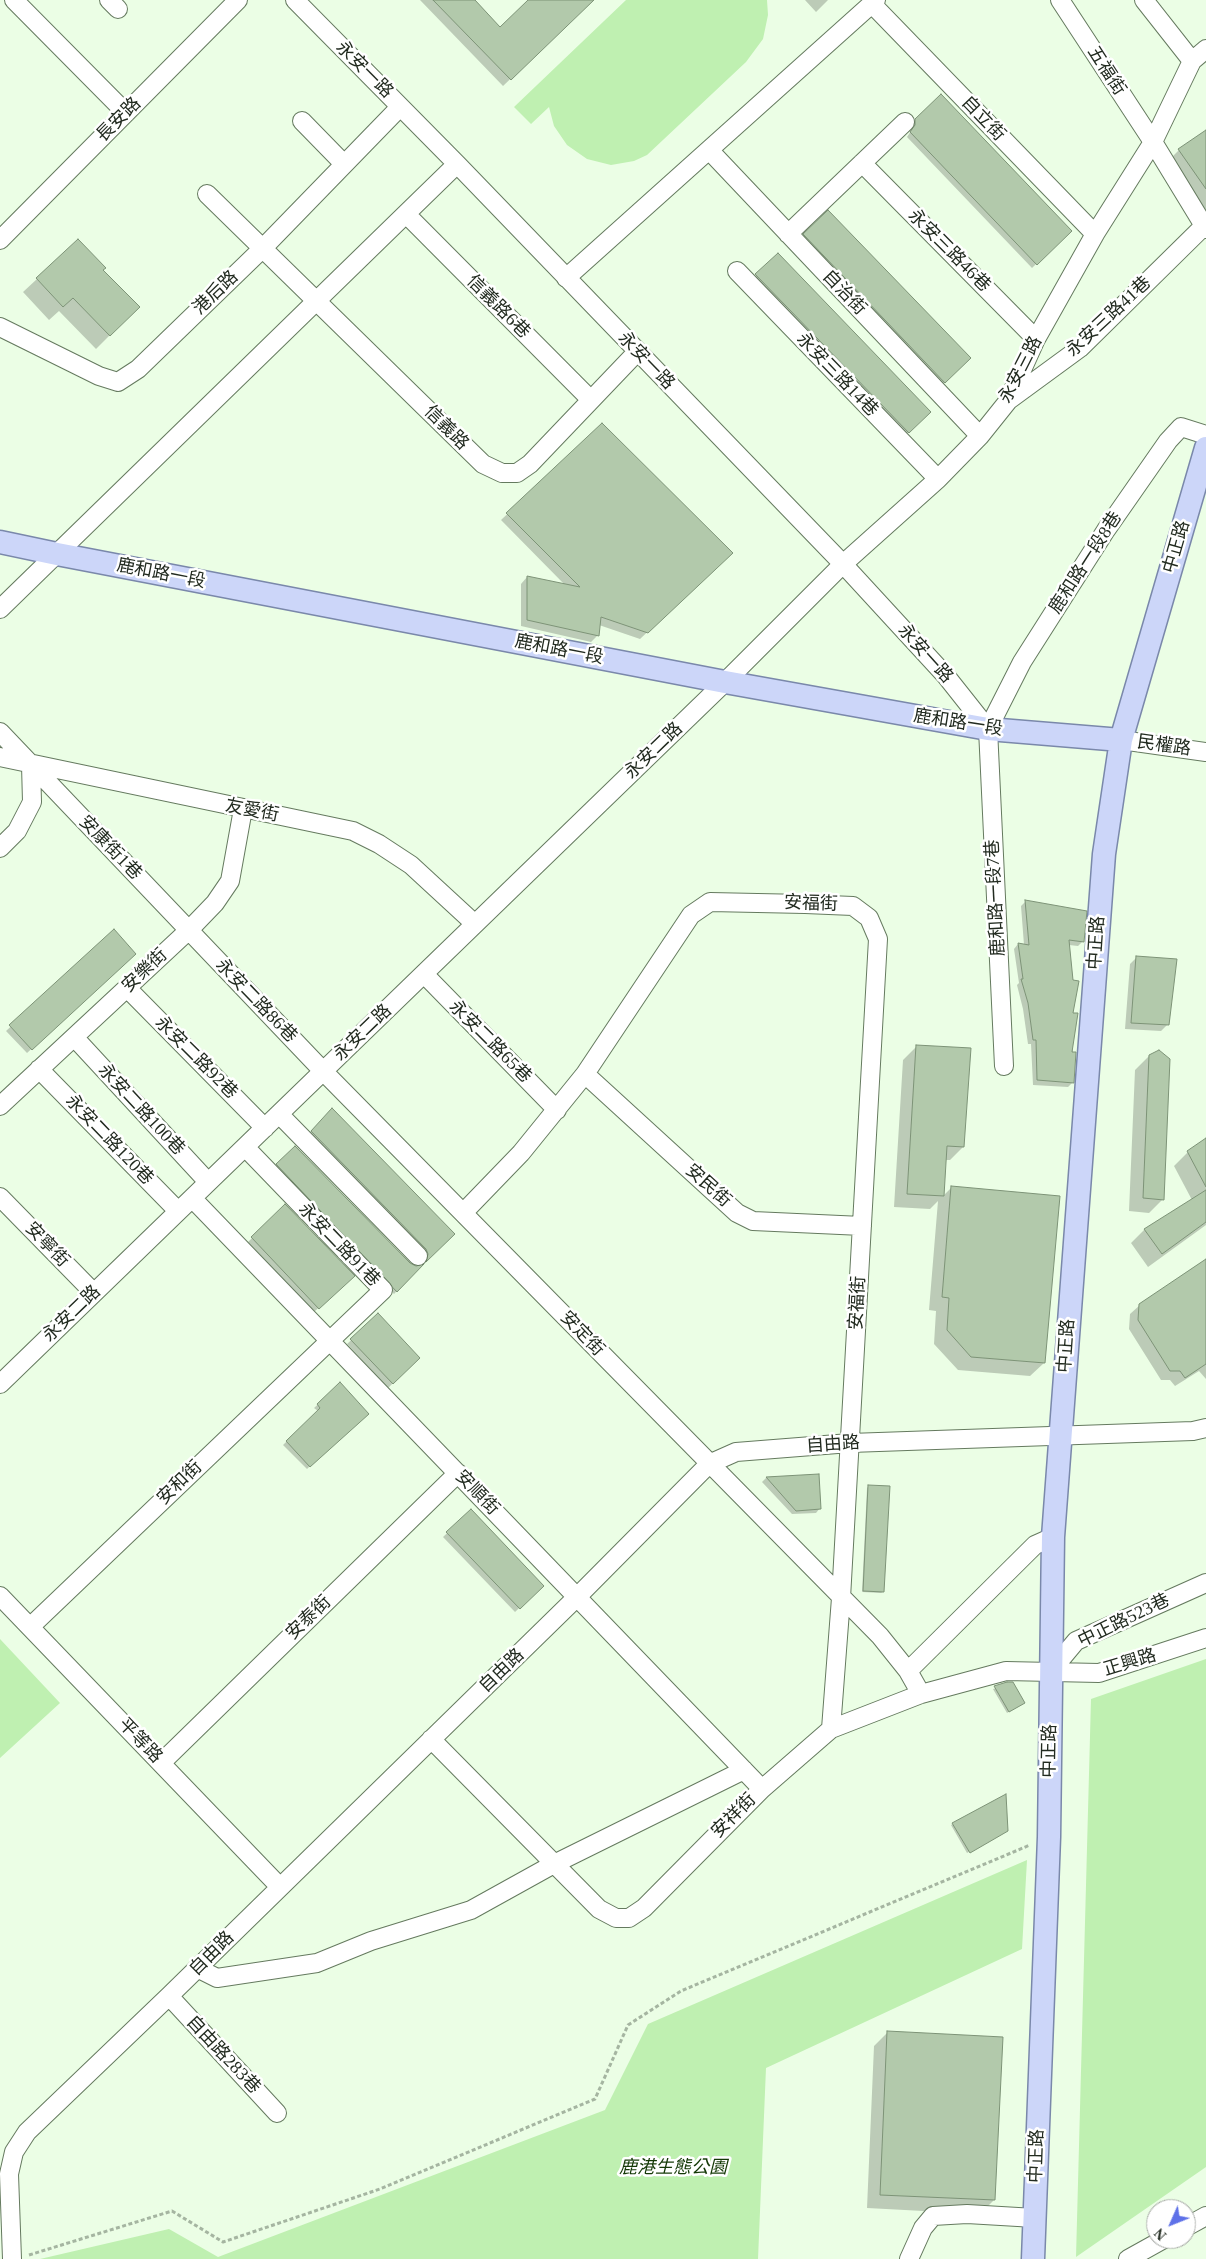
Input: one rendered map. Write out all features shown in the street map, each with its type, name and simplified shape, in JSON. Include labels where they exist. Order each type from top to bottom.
[{"type":"main road","name":"中正路","points":[[1033,2259],[1049,1837],[1053,1536],[1104,854],[1121,740],[1206,448]]},
{"type":"main road","name":"鹿和路一段","points":[[0,542],[725,682],[988,729],[1121,740]]},
{"type":"street","points":[[14,0],[126,113]]},
{"type":"street","name":"長安路","points":[[0,240],[238,0]]},
{"type":"street","name":"永安一路","points":[[295,0],[457,164],[843,564],[946,676],[988,729]]},
{"type":"street","name":"五福街","points":[[1060,0],[1153,142],[1205,227]]},
{"type":"street","points":[[1144,0],[1192,61]]},
{"type":"street","points":[[566,278],[874,2]]},
{"type":"street","name":"自立街","points":[[874,2],[1095,234]]},
{"type":"street","name":"永安三路","points":[[725,682],[843,564],[938,479],[980,436],[1008,400],[1036,339],[1095,234],[1153,142],[1192,61],[1206,49]]},
{"type":"street","name":"港后路","points":[[0,327],[99,376],[118,382],[138,369],[263,248],[400,107]]},
{"type":"street","points":[[302,121],[344,164]]},
{"type":"street","points":[[788,234],[905,122]]},
{"type":"street","name":"自治街","points":[[708,150],[980,436]]},
{"type":"street","name":"永安三路46巷","points":[[862,162],[1036,339]]},
{"type":"street","points":[[0,609],[457,164]]},
{"type":"street","name":"信義路","points":[[206,194],[482,464],[502,473],[518,473],[530,464],[637,352]]},
{"type":"street","name":"信義路6巷","points":[[406,214],[591,400]]},
{"type":"street","name":"永安三路41巷","points":[[1008,400],[1080,348],[1205,227]]},
{"type":"street","name":"永安三路14巷","points":[[737,271],[938,479]]},
{"type":"street","name":"鹿和路一段8巷","points":[[988,729],[1022,662],[1106,530],[1168,440],[1180,427],[1206,435]]},
{"type":"street","name":"永安二路","points":[[0,1384],[725,682]]},
{"type":"street","name":"鹿和路一段7巷","points":[[988,729],[1004,1066]]},
{"type":"street","name":"安康街1巷","points":[[0,732],[189,930]]},
{"type":"street","name":"民權路","points":[[1121,740],[1206,752]]},
{"type":"street","name":"友愛街","points":[[0,757],[353,831],[379,844],[411,866],[475,924]]},
{"type":"street","points":[[0,848],[17,831],[32,802],[31,765]]},
{"type":"street","name":"安樂街","points":[[0,1106],[128,988],[216,903],[230,881],[243,809]]},
{"type":"street","name":"安福街","points":[[463,1213],[521,1153],[585,1074],[691,915],[710,902],[853,906],[869,918],[878,938],[850,1443]]},
{"type":"street","name":"永安二路86巷","points":[[189,930],[323,1071]]},
{"type":"street","name":"永安二路65巷","points":[[424,974],[557,1110]]},
{"type":"street","name":"永安二路92巷","points":[[128,988],[265,1128]]},
{"type":"street","name":"永安二路100巷","points":[[74,1037],[208,1182]]},
{"type":"street","name":"永安二路120巷","points":[[39,1069],[178,1211]]},
{"type":"street","name":"安定街","points":[[323,1071],[880,1636],[908,1670],[921,1694]]},
{"type":"street","name":"安民街","points":[[585,1074],[736,1213],[753,1221],[862,1226]]},
{"type":"street","points":[[279,1114],[418,1256]]},
{"type":"street","name":"永安二路91巷","points":[[246,1147],[383,1290],[329,1340]]},
{"type":"street","name":"安寧街","points":[[0,1197],[94,1293]]},
{"type":"street","name":"安順街","points":[[192,1198],[762,1789]]},
{"type":"street","name":"安和街","points":[[30,1627],[329,1340]]},
{"type":"street","name":"自由路","points":[[18,2258],[9,2174],[14,2152],[27,2132],[578,1597],[709,1464],[736,1452],[850,1443],[1193,1431],[1206,1428]]},
{"type":"street","points":[[831,1729],[850,1443]]},
{"type":"street","name":"安泰街","points":[[161,1763],[458,1473]]},
{"type":"street","points":[[908,1670],[1035,1545],[1053,1536]]},
{"type":"street","name":"中正路523巷","points":[[1052,1671],[1076,1641],[1206,1583]]},
{"type":"street","name":"平等路","points":[[0,1596],[280,1887]]},
{"type":"street","name":"正興路","points":[[921,1694],[1006,1672],[1052,1671],[1099,1674],[1206,1638]]},
{"type":"street","name":"安祥街","points":[[431,1740],[599,1909],[616,1918],[629,1918],[644,1908],[762,1789],[831,1729],[921,1694]]},
{"type":"street","points":[[197,1968],[217,1978],[317,1963],[371,1941],[471,1910],[554,1864],[744,1770]]},
{"type":"street","name":"自由路283巷","points":[[169,1996],[277,2113]]},
{"type":"street","points":[[909,2259],[923,2228],[933,2216],[967,2214],[1034,2218]]},
{"type":"street","points":[[1128,2259],[1146,2249]]},
{"type":"path","points":[[18,2258],[172,2211],[223,2242],[380,2189],[595,2099],[628,2024],[681,1991],[1049,1837]]},
{"type":"green space","points":[[626,0],[767,0],[768,15],[763,39],[746,62],[647,155],[634,161],[611,165],[587,159],[567,145],[554,126],[549,107],[531,124],[514,107]]},
{"type":"green space","points":[[0,1639],[60,1703],[0,1758]]},
{"type":"green space","points":[[1206,1659],[1206,2167],[1160,2199],[1146,2199],[1146,2209],[1076,2257],[1091,1699]]},
{"type":"green space","name":"鹿港生態公園","points":[[1027,1860],[1022,1949],[766,2068],[758,2259],[40,2259],[169,2229],[218,2257],[605,2110],[648,2024]]},
{"type":"building","points":[[433,0],[475,0],[500,27],[528,0],[594,0],[511,80]]},
{"type":"building","points":[[941,94],[1072,231],[1037,265],[910,132],[915,125],[915,119]]},
{"type":"building","points":[[1206,130],[1206,189],[1178,149]]},
{"type":"building","points":[[828,210],[971,358],[945,383],[803,234]]},
{"type":"building","points":[[78,239],[106,268],[103,270],[140,307],[110,336],[73,298],[63,307],[36,278]]},
{"type":"building","points":[[778,253],[931,412],[909,433],[755,274]]},
{"type":"building","points":[[602,423],[733,553],[648,633],[601,617],[599,636],[527,620],[527,576],[580,587],[506,513]]},
{"type":"building","points":[[1025,900],[1087,911],[1084,942],[1069,940],[1073,980],[1079,981],[1073,1013],[1078,1013],[1072,1052],[1076,1052],[1074,1083],[1037,1080],[1036,1040],[1033,1040],[1028,1003],[1021,979],[1023,979],[1018,943],[1029,945]]},
{"type":"building","points":[[114,929],[136,954],[32,1050],[9,1025]]},
{"type":"building","points":[[1136,956],[1177,959],[1169,1025],[1131,1023]]},
{"type":"building","points":[[916,1045],[971,1048],[964,1147],[947,1146],[944,1196],[907,1194]]},
{"type":"building","points":[[1159,1050],[1170,1059],[1164,1200],[1143,1198],[1149,1055]]},
{"type":"building","points":[[332,1108],[455,1234],[426,1262],[428,1254],[426,1249],[311,1131]]},
{"type":"building","points":[[1206,1138],[1206,1187],[1187,1151]]},
{"type":"building","points":[[295,1146],[410,1263],[416,1266],[424,1264],[397,1292],[276,1164]]},
{"type":"building","points":[[951,1186],[1060,1196],[1045,1363],[971,1357],[947,1330],[949,1298],[942,1297]]},
{"type":"building","points":[[1206,1190],[1206,1222],[1162,1254],[1144,1229]]},
{"type":"building","points":[[285,1204],[355,1276],[319,1309],[251,1237]]},
{"type":"building","points":[[1206,1259],[1206,1364],[1185,1378],[1180,1371],[1170,1371],[1138,1320],[1139,1304]]},
{"type":"building","points":[[378,1313],[420,1358],[393,1384],[350,1339]]},
{"type":"building","points":[[340,1382],[369,1414],[310,1467],[286,1441],[320,1408],[317,1404]]},
{"type":"building","points":[[819,1474],[821,1509],[796,1511],[766,1477]]},
{"type":"building","points":[[868,1485],[890,1486],[884,1592],[863,1591]]},
{"type":"building","points":[[471,1509],[544,1586],[520,1609],[446,1532]]},
{"type":"building","points":[[1013,1682],[1025,1703],[1009,1712],[994,1686]]},
{"type":"building","points":[[1006,1794],[1008,1831],[970,1853],[952,1823]]},
{"type":"building","points":[[887,2031],[1003,2037],[995,2200],[880,2195]]}]
